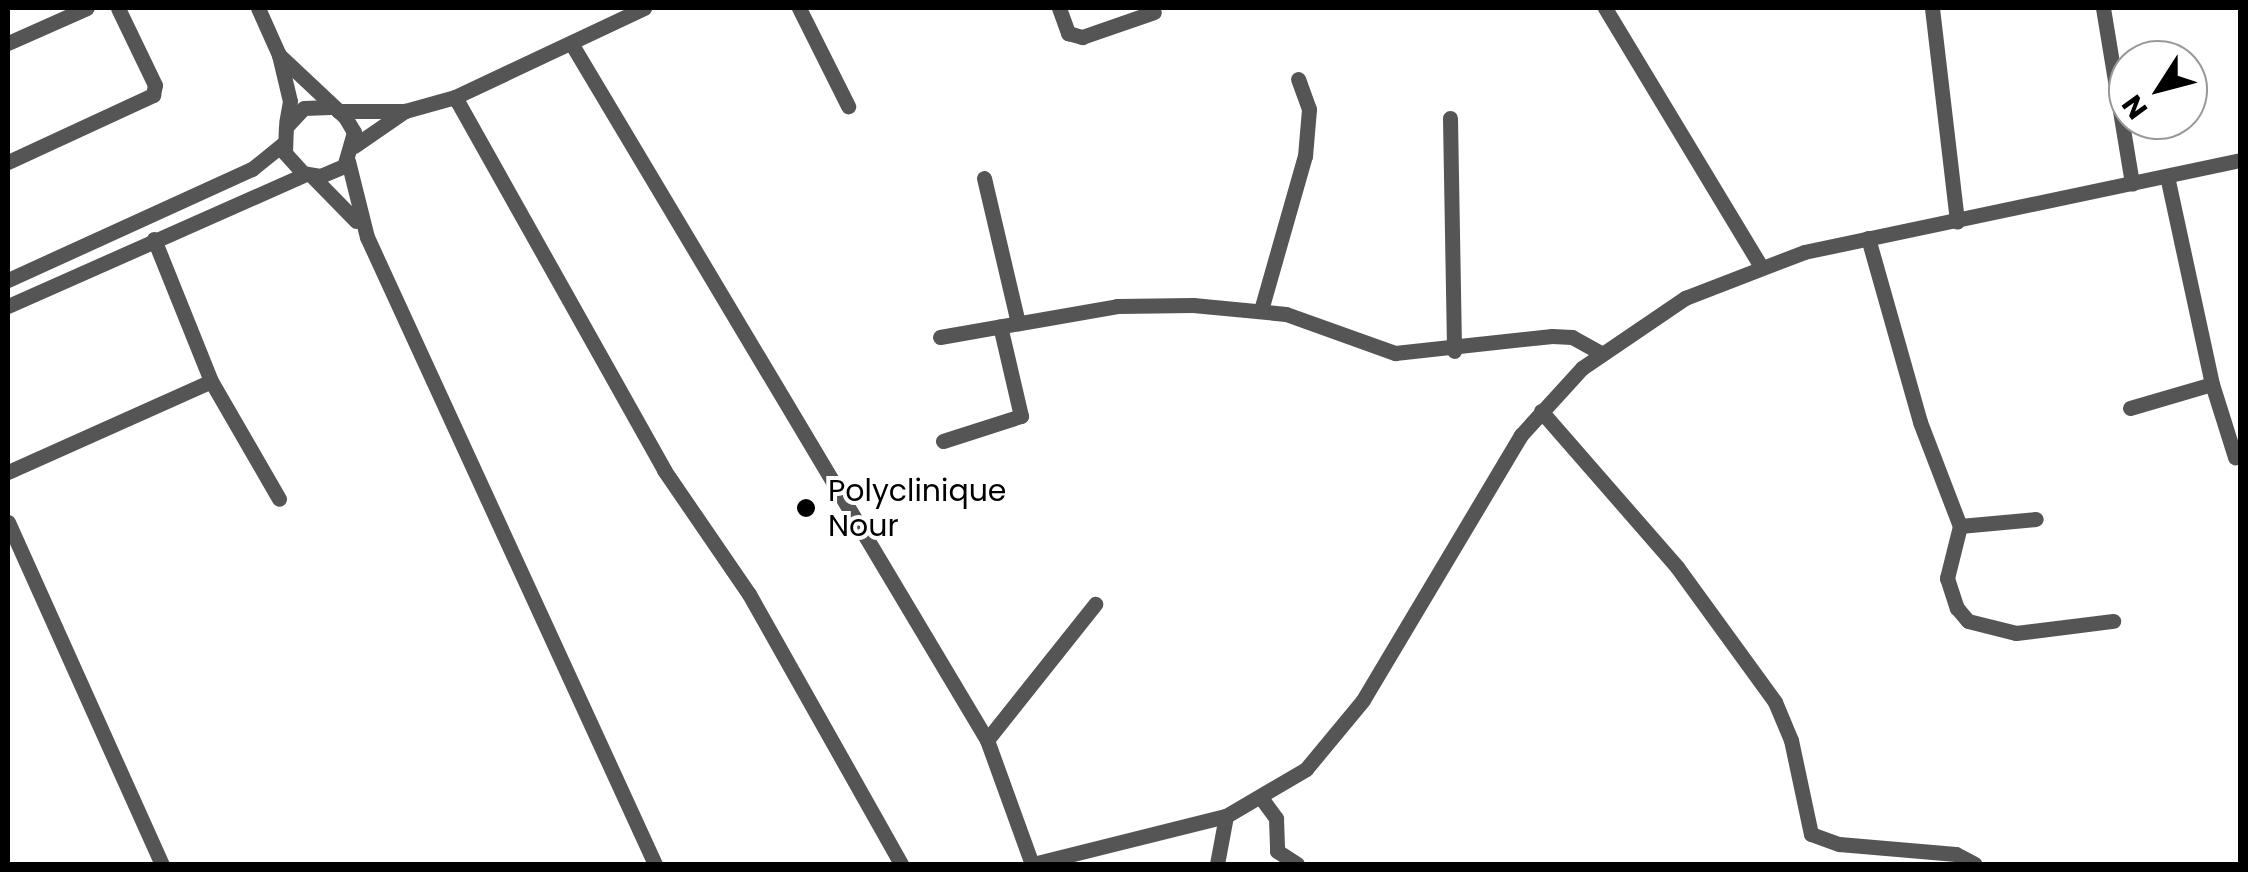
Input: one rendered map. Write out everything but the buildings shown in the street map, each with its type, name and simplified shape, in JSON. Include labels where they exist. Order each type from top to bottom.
[{"type":"street","points":[[8,43],[87,8]]},
{"type":"street","points":[[8,162],[153,95],[155,85],[118,8]]},
{"type":"street","points":[[258,8],[279,55],[290,102],[283,144],[290,161],[309,175],[367,237]]},
{"type":"street","points":[[286,127],[304,108],[405,111],[454,98],[644,8]]},
{"type":"street","points":[[799,8],[848,106]]},
{"type":"street","points":[[1059,8],[1068,32],[1082,38],[1154,12]]},
{"type":"street","points":[[1606,8],[1760,264]]},
{"type":"street","points":[[1932,8],[1956,222]]},
{"type":"street","points":[[2103,8],[2132,184]]},
{"type":"street","points":[[571,43],[987,740],[1032,864],[1226,816],[1262,799],[1306,769],[1349,721],[1479,495],[1541,410],[1601,354],[1686,298],[1760,264],[2240,160]]},
{"type":"street","points":[[279,55],[350,124],[351,154],[367,237],[655,864]]},
{"type":"street","points":[[1261,310],[1305,156],[1309,109],[1298,79]]},
{"type":"street","points":[[454,98],[664,470],[750,594],[902,864]]},
{"type":"street","points":[[8,306],[309,175],[329,175],[405,111]]},
{"type":"street","points":[[1450,118],[1454,351]]},
{"type":"street","points":[[8,280],[252,169],[283,144]]},
{"type":"street","points":[[2167,176],[2212,384],[2235,457]]},
{"type":"street","points":[[984,178],[1018,323]]},
{"type":"street","points":[[1868,238],[1920,422],[1960,526],[1947,590],[1968,621],[2043,634],[2113,621]]},
{"type":"street","points":[[154,240],[211,380],[279,499]]},
{"type":"street","points":[[940,337],[1157,304],[1261,310],[1395,352],[1454,351],[1552,336],[1572,337],[1601,354]]},
{"type":"street","points":[[943,441],[1021,416],[1000,326]]},
{"type":"street","points":[[8,472],[211,380]]},
{"type":"street","points":[[2130,408],[2212,384]]},
{"type":"street","points":[[1541,410],[1676,567],[1775,702],[1792,740],[1812,834],[1838,844],[1956,854],[1975,864]]},
{"type":"street","points":[[1960,526],[2036,519]]},
{"type":"street","points":[[8,522],[12,544],[162,864]]},
{"type":"street","points":[[987,740],[1095,604]]},
{"type":"street","points":[[1262,799],[1276,818],[1278,852],[1297,864]]},
{"type":"street","points":[[1217,864],[1226,816]]},
{"type":"place","name":"Polyclinique Nour","points":[[806,508]]}]
